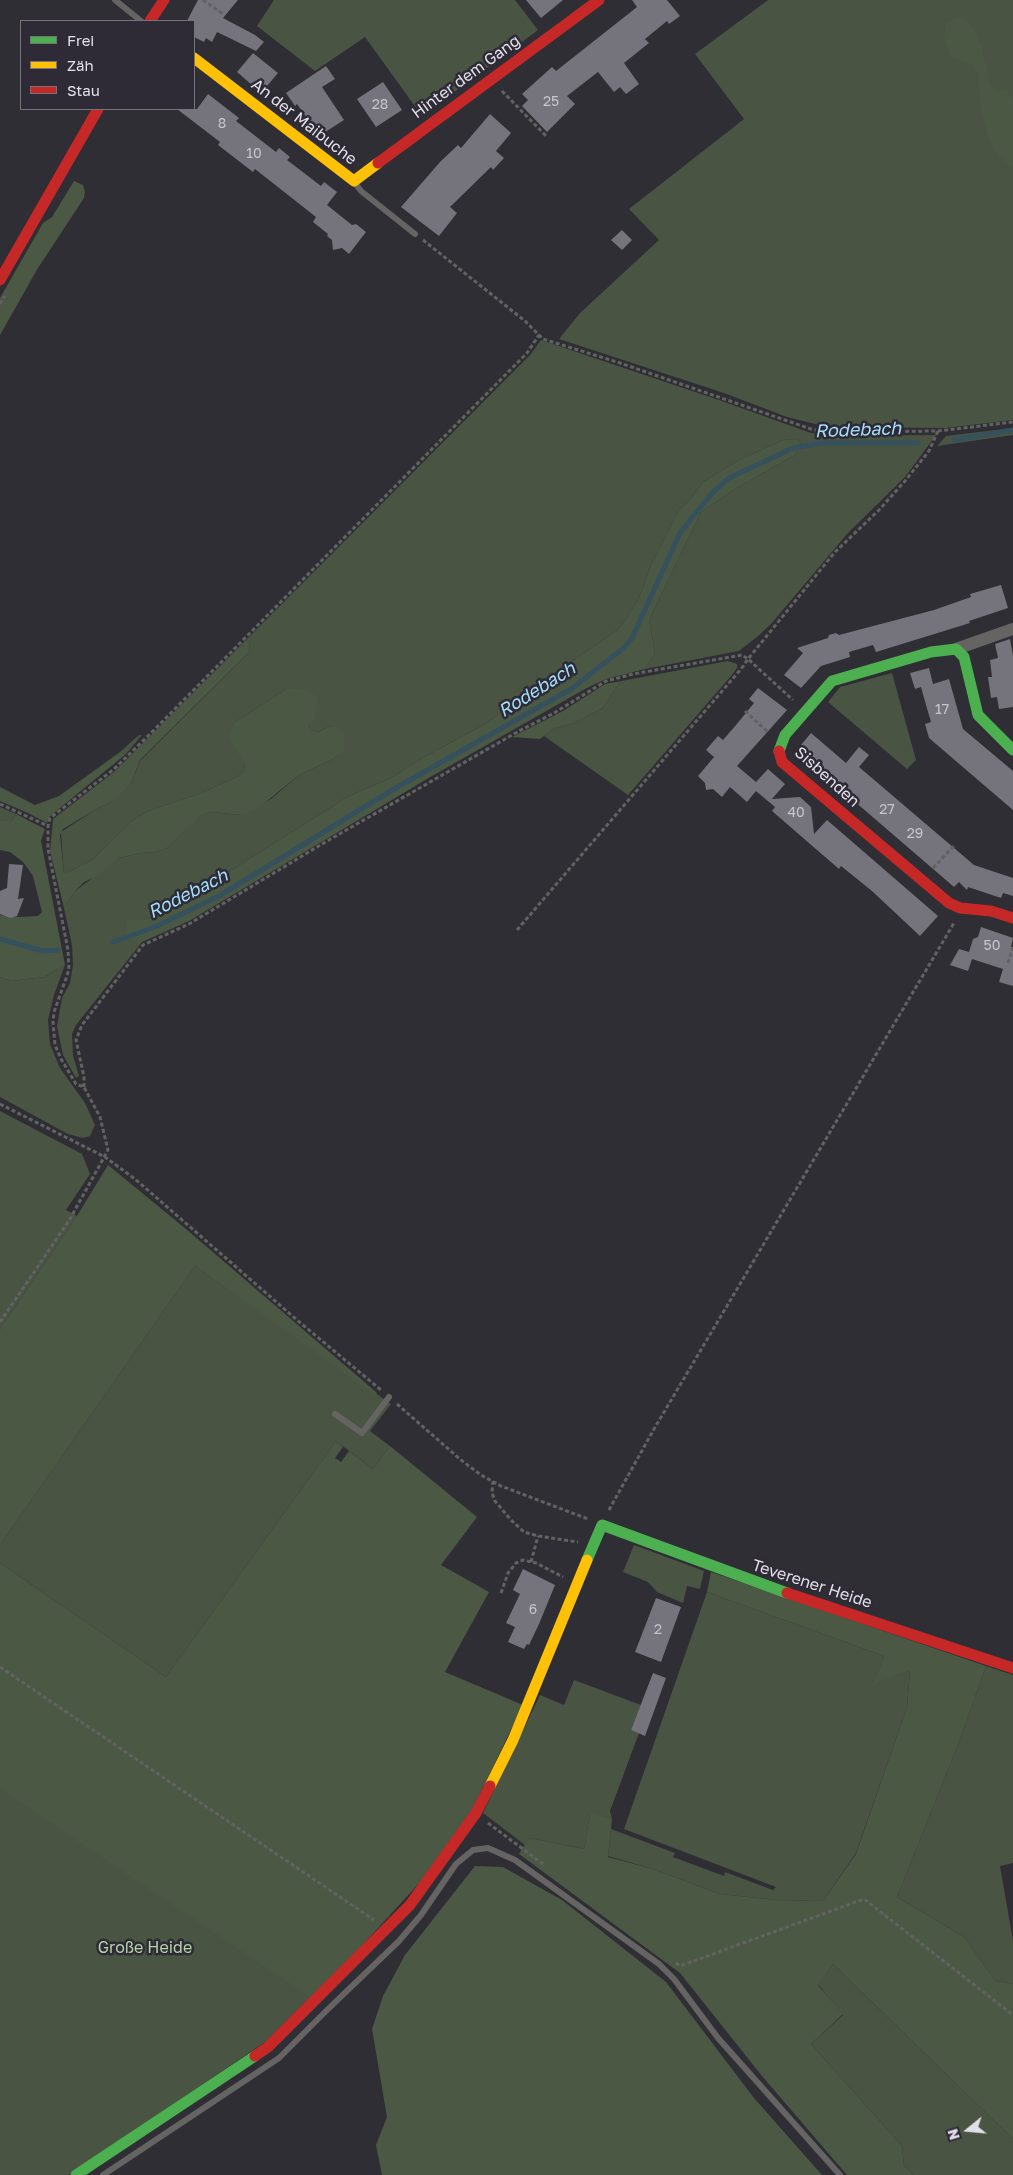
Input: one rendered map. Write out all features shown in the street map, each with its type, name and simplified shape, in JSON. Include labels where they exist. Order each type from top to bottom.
[{"type":"street","points":[[151,20],[164,0]]},
{"type":"street","name":"Hinter dem Gang","points":[[354,181],[599,0]]},
{"type":"street","name":"An der Maibuche","points":[[195,59],[354,181]]},
{"type":"street","points":[[0,280],[97,110]]},
{"type":"street","name":"Sisbenden","points":[[1013,629],[956,649],[931,652],[832,682],[805,710],[780,743],[779,750],[782,762],[949,904],[960,908],[991,911],[1013,918]]},
{"type":"street","points":[[956,649],[964,657],[978,715],[1013,750]]},
{"type":"street","points":[[76,2175],[268,2047],[410,1905],[476,1814],[512,1740],[602,1525]]},
{"type":"street","name":"Teverener Heide","points":[[602,1525],[758,1583],[1013,1668]]},
{"type":"lane","points":[[115,0],[140,20]]},
{"type":"lane","name":"An der Maibuche","points":[[354,181],[361,191],[415,234]]},
{"type":"lane","points":[[334,1414],[362,1433],[389,1397]]},
{"type":"lane","points":[[104,2175],[279,2058],[399,1941],[421,1915],[456,1864],[473,1850],[488,1848],[516,1860],[639,1949],[669,1974],[692,2001],[718,2038],[840,2175]]},
{"type":"path","points":[[203,0],[223,14]]},
{"type":"path","points":[[491,79],[547,137]]},
{"type":"path","points":[[415,234],[525,321],[543,339],[620,363],[811,429],[824,432],[938,431],[1013,422]]},
{"type":"path","points":[[84,1087],[76,1084],[55,1045],[53,1023],[59,997],[69,970],[68,950],[48,849],[50,818],[113,770],[153,731],[527,353],[539,335]]},
{"type":"path","points":[[517,930],[735,676],[834,552],[879,510],[905,481],[929,451],[938,431]]},
{"type":"path","points":[[0,1322],[70,1219],[108,1150],[100,1117],[84,1087],[84,1077],[76,1040],[82,1025],[143,945],[189,924],[322,844],[519,731],[554,713],[606,681],[633,674],[742,655],[748,658],[805,710]]},
{"type":"path","points":[[744,711],[780,743]]},
{"type":"path","points":[[0,804],[48,826]]},
{"type":"path","points":[[922,880],[955,844]]},
{"type":"path","points":[[0,1104],[105,1157],[135,1178],[461,1460],[493,1482],[602,1525],[654,1429],[959,915],[960,908]]},
{"type":"path","points":[[1008,963],[1013,948]]},
{"type":"path","points":[[493,1482],[492,1493],[502,1510],[524,1532],[593,1545]]},
{"type":"path","points":[[531,1562],[538,1536]]},
{"type":"path","points":[[501,1593],[508,1573],[516,1563],[523,1560],[559,1574],[576,1586]]},
{"type":"path","points":[[0,1667],[387,1928]]},
{"type":"path","points":[[476,1814],[547,1868]]},
{"type":"path","points":[[672,1960],[680,1966],[864,1899],[1013,2015]]},
{"type":"green space","points":[[274,0],[515,0],[538,30],[422,116],[365,37],[315,71],[257,26]]},
{"type":"green space","points":[[768,0],[1013,0],[1013,420],[945,428],[827,427],[787,417],[724,393],[559,339],[580,313],[659,240],[629,209],[744,119],[695,54]]},
{"type":"green space","points":[[956,17],[964,18],[973,27],[982,47],[990,86],[1006,90],[1013,100],[1013,166],[1009,166],[991,145],[981,112],[978,74],[972,65],[950,57],[944,38],[945,24]]},
{"type":"green space","points":[[74,181],[83,185],[84,198],[38,268],[0,335],[0,298],[43,223],[52,217]]},
{"type":"green space","points":[[541,340],[811,433],[837,436],[936,435],[905,477],[847,534],[771,624],[757,637],[739,651],[645,669],[655,653],[649,620],[701,512],[735,489],[795,455],[801,443],[796,439],[783,440],[739,460],[703,482],[689,501],[679,509],[651,565],[639,598],[616,631],[527,692],[487,723],[424,757],[391,778],[349,796],[173,907],[148,919],[137,921],[134,942],[142,942],[76,1025],[72,1034],[73,1055],[79,1076],[76,1078],[63,1055],[57,1026],[62,998],[70,983],[73,965],[72,945],[64,908],[75,891],[119,858],[167,848],[200,815],[210,812],[241,815],[271,799],[299,775],[333,759],[343,751],[345,732],[331,726],[318,732],[310,730],[309,725],[286,689],[234,723],[241,756],[245,763],[244,770],[239,776],[199,794],[148,811],[133,820],[92,860],[64,874],[61,832],[98,808],[110,803],[131,783],[140,761],[250,651],[249,643],[246,640],[531,354]]},
{"type":"green space","points":[[1013,428],[1013,435],[937,446],[946,436]]},
{"type":"green space","points":[[796,439],[801,443],[795,455],[735,489],[701,512],[649,620],[655,653],[645,669],[606,679],[585,689],[432,776],[189,921],[142,942],[134,942],[127,938],[127,920],[148,919],[173,907],[349,796],[391,778],[424,757],[487,723],[527,692],[616,631],[639,598],[651,565],[679,509],[689,501],[703,482],[739,460],[783,440]]},
{"type":"green space","points":[[246,640],[249,643],[250,651],[140,760],[131,783],[122,793],[110,803],[63,829],[60,835],[64,874],[92,860],[133,820],[148,811],[199,794],[239,776],[244,770],[245,763],[234,747],[229,735],[234,723],[286,689],[302,689],[317,696],[318,702],[313,721],[309,725],[310,730],[318,732],[331,726],[340,728],[345,732],[344,751],[333,759],[299,775],[256,810],[242,815],[210,812],[201,815],[167,848],[119,858],[97,876],[84,882],[75,891],[64,908],[50,851],[53,819],[114,772]]},
{"type":"green space","points":[[728,661],[737,664],[737,668],[628,795],[544,736],[555,728],[572,724],[603,708],[621,681]]},
{"type":"green space","points":[[892,673],[916,760],[907,769],[828,702],[840,687]]},
{"type":"green space","points":[[621,681],[603,708],[572,724],[555,728],[540,739],[512,737],[563,711],[605,684]]},
{"type":"green space","points":[[139,735],[142,735],[126,754],[120,752]]},
{"type":"green space","points":[[120,752],[126,754],[49,817],[47,823],[0,801],[0,787],[35,805],[59,796]]},
{"type":"green space","points":[[0,807],[16,814],[11,821],[0,821]]},
{"type":"green space","points":[[16,814],[45,829],[41,841],[65,965],[44,977],[11,981],[0,977],[0,915],[18,917],[38,916],[42,912],[33,876],[23,862],[10,852],[0,850],[0,821],[11,821]]},
{"type":"green space","points":[[65,965],[54,995],[48,1020],[50,1044],[60,1068],[85,1103],[95,1125],[90,1136],[83,1138],[68,1134],[0,1097],[0,977],[11,981],[44,977]]},
{"type":"green space","points":[[0,1111],[82,1154],[90,1174],[66,1210],[77,1216],[0,1329]]},
{"type":"green space","points":[[108,1165],[186,1229],[376,1392],[378,1397],[195,1266],[0,1545],[0,1329],[77,1216]]},
{"type":"green space","points":[[195,1266],[391,1404],[370,1431],[390,1446],[373,1469],[336,1441],[166,1677],[0,1563],[0,1545]]},
{"type":"green space","points":[[336,1441],[343,1447],[335,1458],[341,1462],[349,1451],[373,1469],[390,1446],[477,1517],[441,1565],[489,1592],[445,1672],[523,1705],[472,1810],[434,1867],[313,1999],[0,1789],[0,1563],[166,1677]]},
{"type":"green space","points":[[634,1545],[704,1571],[700,1589],[687,1586],[683,1603],[657,1592],[648,1582],[623,1572]]},
{"type":"green space","points":[[711,1572],[986,1666],[961,1737],[897,1897],[964,1937],[996,1981],[1013,1984],[1013,2139],[833,1964],[818,1985],[843,2014],[811,2044],[902,2146],[904,2165],[913,2175],[847,2175],[762,2076],[680,1973],[519,1854],[529,1838],[584,1849],[590,1813],[612,1819],[608,1857],[653,1869],[720,1894],[777,1900],[823,1901],[856,1854],[907,1707],[910,1670],[873,1685],[884,1656],[707,1592]]},
{"type":"green space","points":[[707,1592],[884,1656],[874,1684],[910,1670],[907,1707],[856,1853],[823,1901],[777,1900],[720,1894],[653,1869],[608,1856],[611,1829],[675,1853],[673,1857],[724,1876],[725,1872],[773,1890],[776,1887],[624,1829]]},
{"type":"green space","points":[[986,1666],[1013,1675],[1013,1863],[1000,1866],[1013,1941],[1013,1984],[996,1981],[964,1937],[897,1897],[961,1737]]},
{"type":"green space","name":"Große Heide","points":[[0,1673],[368,1940],[271,2038],[68,2175],[0,2175]]},
{"type":"green space","points":[[574,1680],[641,1705],[631,1730],[639,1733],[610,1811],[612,1819],[590,1814],[584,1849],[529,1838],[525,1845],[483,1813],[540,1695],[564,1705]]},
{"type":"green space","points":[[475,1866],[503,1867],[562,1900],[666,1982],[754,2098],[822,2175],[382,2175],[376,2145],[387,2117],[372,2029],[383,1996],[405,1955]]},
{"type":"green space","points":[[833,1964],[1013,2139],[1013,2175],[913,2175],[904,2165],[902,2146],[811,2044],[843,2015],[818,1984]]},
{"type":"building","points":[[198,0],[238,0],[223,18],[264,42],[256,51],[217,32],[212,42],[206,38],[204,42],[195,38],[195,20],[188,20]]},
{"type":"building","points":[[526,0],[563,0],[541,18]]},
{"type":"building","points":[[632,0],[667,0],[680,16],[669,24],[667,21],[645,39],[649,43],[624,63],[639,84],[626,94],[620,87],[614,92],[598,72],[567,96],[575,104],[547,132],[522,106],[528,100],[522,94],[552,67],[556,71],[637,7]]},
{"type":"building","points":[[253,53],[278,73],[261,93],[237,72]]},
{"type":"building","points":[[326,66],[335,79],[322,87],[344,120],[319,136],[297,104],[295,106],[286,93]]},
{"type":"building","points":[[383,82],[402,110],[376,127],[357,99]]},
{"type":"building","points":[[208,94],[239,118],[236,121],[276,152],[279,148],[290,157],[287,160],[321,186],[324,182],[337,192],[327,205],[352,225],[356,224],[366,232],[349,254],[342,248],[333,250],[332,240],[327,236],[328,234],[313,222],[316,217],[255,169],[253,172],[218,145],[220,142],[178,110],[197,109]]},
{"type":"building","points":[[490,114],[511,133],[496,151],[504,158],[493,170],[491,167],[450,207],[457,213],[439,236],[401,207],[440,162],[458,145],[461,148]]},
{"type":"building","points":[[622,230],[632,240],[622,250],[611,240]]},
{"type":"building","points":[[1001,585],[1008,608],[969,621],[970,623],[876,652],[873,645],[849,652],[850,657],[821,666],[801,688],[784,675],[803,653],[797,648],[828,638],[829,635],[836,633],[839,635],[934,610],[971,597],[970,594]]},
{"type":"building","points":[[1010,639],[1013,656],[1013,707],[999,709],[997,697],[991,698],[988,677],[992,677],[990,660],[998,658],[995,644]]},
{"type":"building","points":[[929,668],[933,684],[949,679],[963,729],[1013,771],[1013,810],[929,738],[925,724],[931,722],[921,687],[915,689],[910,673]]},
{"type":"building","points":[[758,688],[787,710],[737,766],[756,782],[768,769],[785,784],[772,799],[800,797],[811,807],[814,834],[827,820],[938,916],[920,936],[872,891],[841,866],[839,869],[772,811],[775,807],[756,791],[747,802],[730,787],[722,797],[713,789],[706,790],[705,783],[698,776],[714,757],[706,750],[718,736],[723,740],[736,725],[754,703],[749,699]]},
{"type":"building","points":[[811,733],[846,763],[859,747],[869,755],[859,767],[974,865],[1013,878],[1013,896],[1003,893],[1001,898],[968,887],[967,890],[959,882],[954,887],[796,751]]},
{"type":"building","points":[[9,864],[23,865],[18,899],[24,898],[17,916],[10,918],[0,914],[0,891],[7,888]]},
{"type":"building","points":[[981,927],[1013,938],[1011,947],[1013,947],[1013,986],[999,982],[1003,969],[972,959],[968,971],[950,965],[959,949],[969,952],[973,939],[978,937]]},
{"type":"building","points":[[523,1569],[555,1585],[529,1645],[527,1644],[524,1649],[508,1642],[515,1627],[506,1623],[520,1594],[513,1590]]},
{"type":"building","points":[[656,1598],[681,1607],[661,1662],[635,1652]]},
{"type":"building","points":[[653,1673],[666,1678],[645,1736],[631,1730]]},
{"type":"waterway","name":"Rodebach","points":[[954,440],[1013,430]]},
{"type":"waterway","name":"Rodebach","points":[[113,942],[155,927],[219,896],[394,789],[571,689],[625,647],[632,638],[680,533],[712,493],[729,478],[793,448],[823,443],[918,443]]},
{"type":"waterway","name":"Rodebach","points":[[0,939],[43,951],[58,950]]},
{"type":"traffic: fast","points":[[779,751],[785,735],[832,681],[931,652],[956,649],[964,657],[978,715],[1013,750]]},
{"type":"traffic: fast","points":[[587,1560],[602,1525],[787,1593]]},
{"type":"traffic: fast","points":[[76,2175],[255,2056]]},
{"type":"traffic: slow","points":[[195,59],[354,181],[378,163]]},
{"type":"traffic: slow","points":[[490,1786],[513,1740],[587,1560]]},
{"type":"traffic: jam","points":[[151,20],[164,0]]},
{"type":"traffic: jam","points":[[378,163],[599,0]]},
{"type":"traffic: jam","points":[[0,280],[97,110]]},
{"type":"traffic: jam","points":[[779,751],[782,762],[949,903],[960,908],[991,911],[1013,918]]},
{"type":"traffic: jam","points":[[787,1593],[1013,1668]]},
{"type":"traffic: jam","points":[[255,2056],[268,2047],[410,1905],[476,1813],[490,1786]]}]
